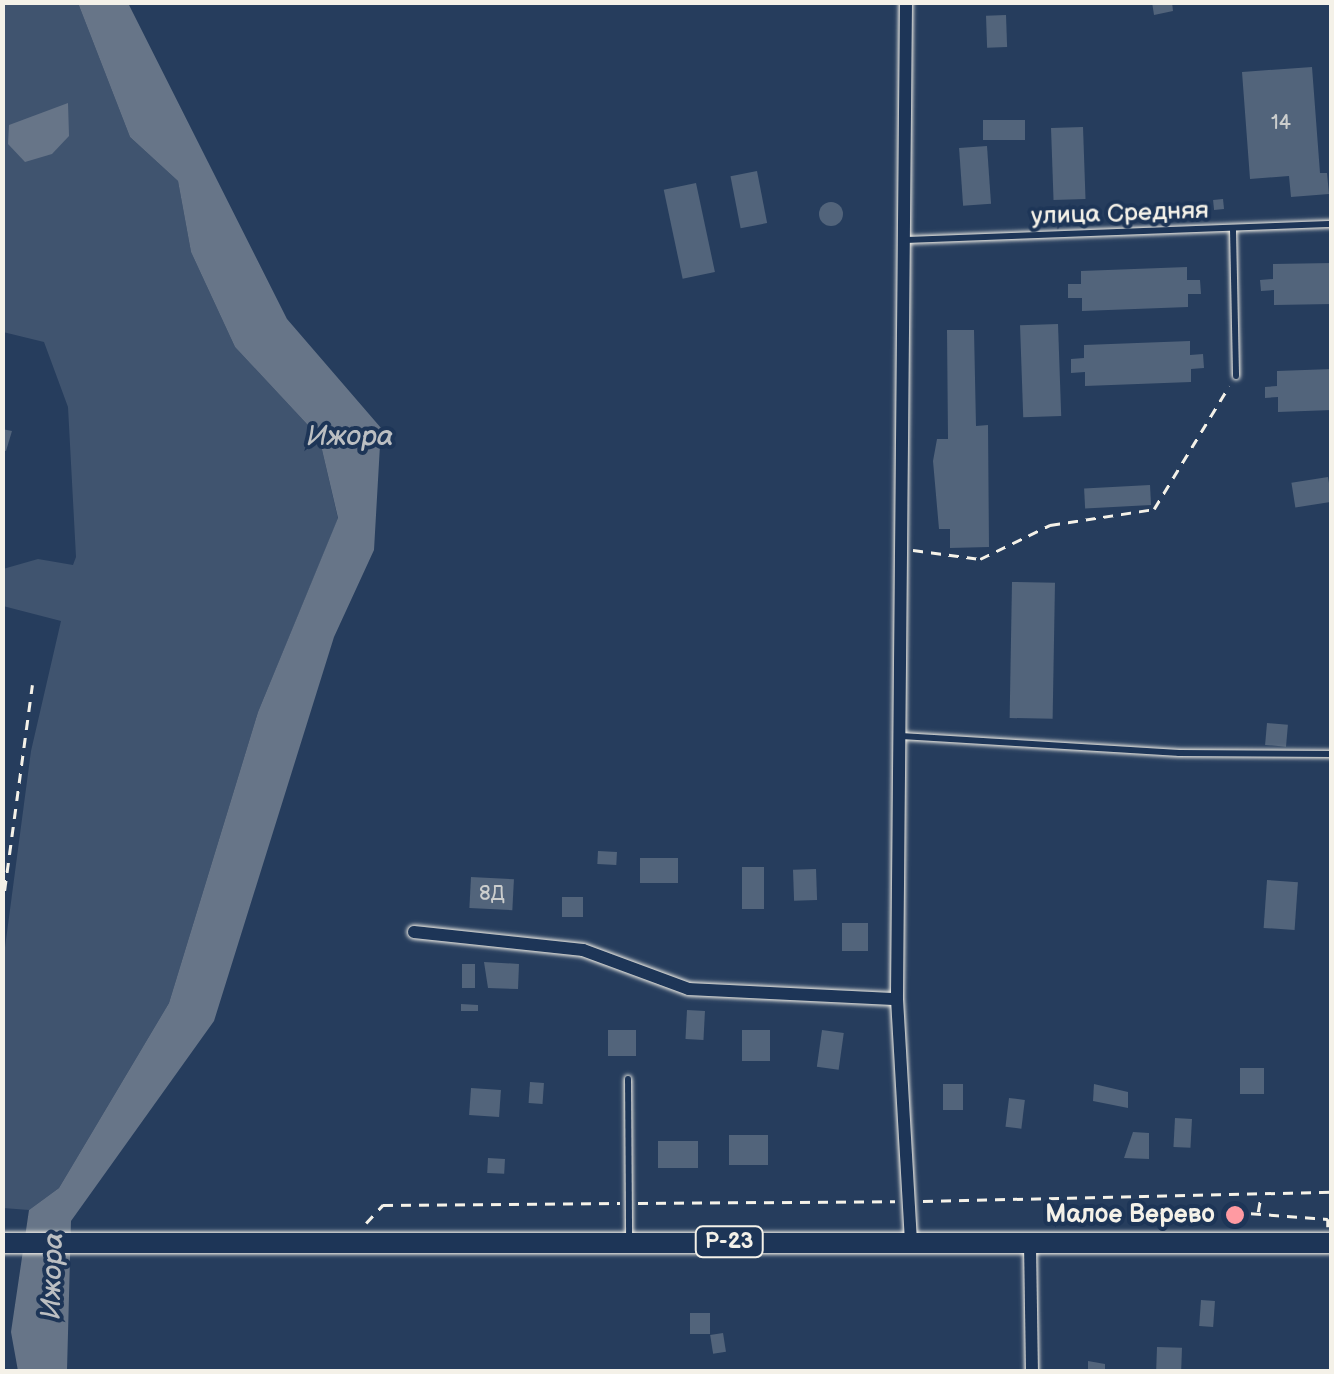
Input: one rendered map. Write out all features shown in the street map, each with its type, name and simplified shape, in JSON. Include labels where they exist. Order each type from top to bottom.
[{"type":"main road","name":"Р-23","points":[[2,1244],[1330,1243]]},
{"type":"street","points":[[906,2],[909,240],[898,999],[911,1242]]},
{"type":"street","points":[[414,932],[582,950],[689,990],[898,999]]},
{"type":"street","points":[[1030,1245],[1034,1370]]},
{"type":"lane","name":"улица Средняя","points":[[909,240],[1332,224]]},
{"type":"lane","points":[[1233,230],[1236,376]]},
{"type":"lane","points":[[901,736],[1179,753],[1332,754]]},
{"type":"lane","points":[[628,1078],[629,1242]]},
{"type":"path","points":[[904,549],[980,559],[1050,525],[1154,509],[1170,493],[1197,429],[1236,376]]},
{"type":"path","points":[[2,908],[32,685]]},
{"type":"path","points":[[908,1201],[1332,1192]]},
{"type":"path","points":[[1258,1214],[1261,1194]]},
{"type":"path","points":[[1233,1212],[1330,1219],[1330,1243]]},
{"type":"shaded area","points":[[3,3],[78,3],[130,137],[178,181],[191,252],[235,347],[319,437],[338,519],[258,712],[169,1003],[59,1188],[29,1210],[3,1208],[2,970],[31,751],[61,621],[3,606],[3,569],[38,559],[73,565],[76,557],[68,407],[44,342],[3,332]]},
{"type":"water","name":"Ижора","points":[[78,3],[128,3],[287,319],[381,428],[374,550],[334,637],[214,1021],[71,1221],[67,1371],[18,1371],[11,1332],[29,1210],[59,1188],[169,1003],[258,712],[338,518],[319,437],[235,347],[191,252],[178,181],[130,137]]},
{"type":"water","points":[[68,103],[69,136],[52,154],[25,162],[8,144],[9,125]]},
{"type":"building","points":[[1152,2],[1172,2],[1173,11],[1154,15]]},
{"type":"building","points":[[1006,15],[1007,47],[987,48],[986,16]]},
{"type":"building","points":[[1312,67],[1320,173],[1327,173],[1329,194],[1291,197],[1289,176],[1250,179],[1242,72]]},
{"type":"building","points":[[983,120],[1025,120],[1025,140],[983,140]]},
{"type":"building","points":[[1083,127],[1086,199],[1054,200],[1051,128]]},
{"type":"building","points":[[987,146],[991,204],[963,206],[959,148]]},
{"type":"building","points":[[757,171],[767,223],[741,228],[730,176]]},
{"type":"building","points":[[696,183],[715,272],[683,279],[664,190]]},
{"type":"building","points":[[1223,199],[1224,209],[1214,210],[1213,200]]},
{"type":"building","points":[[831,202],[840,205],[840,223],[831,226],[822,223],[819,214],[822,205]]},
{"type":"building","points":[[1332,263],[1332,304],[1274,305],[1274,290],[1261,291],[1260,280],[1273,279],[1273,264]]},
{"type":"building","points":[[1187,267],[1187,280],[1200,280],[1201,294],[1188,294],[1188,307],[1082,311],[1082,298],[1068,298],[1068,284],[1081,284],[1081,271]]},
{"type":"building","points":[[1058,324],[1061,416],[1023,417],[1020,325]]},
{"type":"building","points":[[947,330],[974,330],[976,426],[988,425],[989,547],[950,548],[950,529],[939,529],[933,461],[937,439],[948,439]]},
{"type":"building","points":[[1190,341],[1190,355],[1203,354],[1204,368],[1191,369],[1191,382],[1085,386],[1085,372],[1071,373],[1071,359],[1084,358],[1084,345]]},
{"type":"building","points":[[1332,369],[1332,410],[1278,412],[1278,397],[1265,398],[1265,387],[1277,386],[1277,371]]},
{"type":"building","points":[[2,429],[12,431],[6,451],[2,450]]},
{"type":"building","points":[[1328,477],[1332,502],[1295,507],[1291,483]]},
{"type":"building","points":[[1150,485],[1151,505],[1085,508],[1084,488]]},
{"type":"building","points":[[1012,582],[1055,583],[1053,719],[1010,718]]},
{"type":"building","points":[[1267,723],[1288,725],[1286,747],[1265,745]]},
{"type":"building","points":[[598,851],[617,852],[616,865],[597,864]]},
{"type":"building","points":[[640,858],[678,858],[678,883],[640,883]]},
{"type":"building","points":[[742,867],[764,867],[764,909],[742,909]]},
{"type":"building","points":[[816,869],[817,900],[794,901],[793,870]]},
{"type":"building","points":[[471,877],[514,879],[512,910],[469,908]]},
{"type":"building","points":[[1267,880],[1298,882],[1295,930],[1264,928]]},
{"type":"building","points":[[562,897],[583,897],[583,917],[562,917]]},
{"type":"building","points":[[842,923],[868,923],[868,951],[842,951]]},
{"type":"building","points":[[484,962],[519,964],[518,989],[488,988]]},
{"type":"building","points":[[462,964],[475,964],[475,988],[462,988]]},
{"type":"building","points":[[461,1004],[478,1005],[478,1011],[461,1011]]},
{"type":"building","points":[[687,1010],[705,1011],[703,1040],[685,1039]]},
{"type":"building","points":[[608,1030],[636,1030],[636,1056],[608,1056]]},
{"type":"building","points":[[742,1030],[770,1030],[770,1061],[742,1061]]},
{"type":"building","points":[[822,1030],[844,1033],[839,1070],[817,1067]]},
{"type":"building","points":[[1240,1068],[1264,1068],[1264,1094],[1240,1094]]},
{"type":"building","points":[[530,1082],[544,1083],[543,1104],[529,1103]]},
{"type":"building","points":[[943,1084],[963,1084],[963,1110],[943,1110]]},
{"type":"building","points":[[1094,1084],[1128,1092],[1128,1108],[1093,1101]]},
{"type":"building","points":[[471,1088],[501,1090],[499,1117],[469,1115]]},
{"type":"building","points":[[1009,1098],[1025,1100],[1021,1129],[1005,1127]]},
{"type":"building","points":[[1175,1118],[1192,1119],[1190,1148],[1173,1147]]},
{"type":"building","points":[[1133,1132],[1149,1133],[1149,1159],[1124,1158]]},
{"type":"building","points":[[729,1135],[768,1135],[768,1165],[729,1165]]},
{"type":"building","points":[[658,1141],[698,1141],[698,1168],[658,1168]]},
{"type":"building","points":[[488,1158],[505,1159],[504,1174],[487,1173]]},
{"type":"building","points":[[1201,1300],[1215,1301],[1213,1327],[1199,1326]]},
{"type":"building","points":[[690,1313],[710,1313],[710,1334],[690,1334]]},
{"type":"building","points":[[723,1333],[726,1352],[713,1354],[710,1335]]},
{"type":"building","points":[[1157,1347],[1182,1348],[1181,1371],[1156,1370]]},
{"type":"building","points":[[1088,1361],[1105,1364],[1105,1372],[1088,1372]]},
{"type":"place","name":"Малое Верево","points":[[1235,1215]]}]
